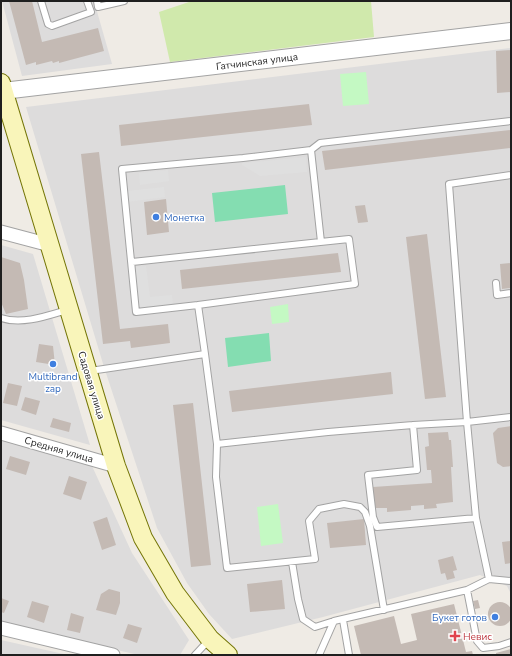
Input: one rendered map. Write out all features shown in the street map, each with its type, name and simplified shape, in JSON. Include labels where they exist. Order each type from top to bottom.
[{"type":"main road","name":"Садовая улица","points":[[2,87],[116,466],[143,538],[175,593],[210,639],[228,655]]},
{"type":"street","name":"Гатчинская улица","points":[[2,87],[511,31]]},
{"type":"street","points":[[1,232],[50,245]]},
{"type":"street","name":"Средняя улица","points":[[1,432],[116,466]]},
{"type":"street","points":[[1,628],[113,655]]},
{"type":"lane","points":[[41,1],[45,19],[48,24],[52,26],[91,12],[87,1]]},
{"type":"lane","points":[[97,1],[98,7],[124,1]]},
{"type":"lane","points":[[132,262],[349,239],[355,284],[136,312],[122,168],[243,158],[311,150],[320,144],[511,121]]},
{"type":"lane","points":[[311,150],[321,242]]},
{"type":"lane","points":[[490,579],[476,518],[467,422],[449,184],[511,175]]},
{"type":"lane","points":[[496,283],[497,295],[511,293]]},
{"type":"lane","points":[[198,305],[216,444],[216,477],[227,568],[315,559],[309,522],[319,509],[351,504],[360,507],[365,512],[370,526],[384,610]]},
{"type":"lane","points":[[1,318],[7,320],[22,320],[52,315],[69,309]]},
{"type":"lane","points":[[88,371],[205,354]]},
{"type":"lane","points":[[216,444],[328,432],[467,422],[511,417]]},
{"type":"lane","points":[[413,425],[417,470],[368,475],[373,517],[377,527],[476,518]]},
{"type":"lane","points":[[292,562],[303,619],[316,627],[467,590],[490,579],[511,581]]},
{"type":"lane","points":[[467,590],[477,641],[483,648],[499,646],[511,642]]},
{"type":"lane","points":[[343,620],[348,655]]},
{"type":"lane","points":[[319,655],[334,622]]},
{"type":"lane","points":[[195,655],[210,639]]},
{"type":"shaded area","points":[[2,1],[94,1],[112,64],[22,76]]},
{"type":"shaded area","points":[[511,48],[511,594],[507,586],[480,575],[323,617],[232,639],[209,614],[187,583],[157,528],[104,367],[26,107]]},
{"type":"shaded area","points":[[306,157],[307,172],[260,176],[242,165],[242,163]]},
{"type":"shaded area","points":[[168,170],[169,181],[140,185],[139,173]]},
{"type":"shaded area","points":[[164,187],[165,197],[127,202],[127,191]]},
{"type":"shaded area","points":[[1,245],[33,254],[90,445],[1,420]]},
{"type":"shaded area","points":[[146,266],[150,297],[172,295],[173,305],[139,309],[134,267]]},
{"type":"shaded area","points":[[1,440],[92,466],[132,553],[189,640],[180,655],[139,655],[1,624]]},
{"type":"shaded area","points":[[1,640],[68,655],[1,655]]},
{"type":"green space","points":[[192,1],[371,1],[374,37],[170,62],[159,12]]},
{"type":"green space","points":[[366,72],[369,104],[343,106],[340,74]]},
{"type":"green space","points":[[285,185],[288,214],[215,222],[212,193]]},
{"type":"green space","points":[[288,304],[289,322],[272,324],[270,307]]},
{"type":"green space","points":[[269,333],[271,361],[228,367],[225,338]]},
{"type":"green space","points":[[278,504],[283,543],[261,546],[257,507]]},
{"type":"building","points":[[9,1],[32,1],[42,42],[98,28],[104,51],[59,63],[59,61],[53,63],[52,61],[36,65],[36,62],[26,65]]},
{"type":"building","points":[[511,50],[511,92],[497,93],[496,51]]},
{"type":"building","points":[[309,104],[312,125],[121,146],[119,125]]},
{"type":"building","points":[[511,130],[511,148],[325,170],[322,151]]},
{"type":"building","points":[[99,152],[120,329],[168,324],[170,343],[131,348],[130,341],[103,344],[81,154]]},
{"type":"building","name":"Монетка","points":[[166,199],[169,232],[147,235],[144,202]]},
{"type":"building","points":[[365,205],[368,222],[358,223],[355,206]]},
{"type":"building","points":[[427,234],[446,397],[425,399],[406,237]]},
{"type":"building","points":[[338,253],[341,272],[182,289],[180,270]]},
{"type":"building","points":[[1,257],[20,263],[28,309],[6,314],[1,302]]},
{"type":"building","points":[[511,263],[511,288],[502,289],[500,264]]},
{"type":"building","points":[[39,344],[53,346],[55,365],[36,362]]},
{"type":"building","points":[[391,372],[393,394],[232,412],[229,391]]},
{"type":"building","points":[[8,383],[22,386],[17,406],[3,403]]},
{"type":"building","points":[[25,397],[40,401],[36,415],[21,410]]},
{"type":"building","points":[[193,403],[211,565],[191,567],[173,405]]},
{"type":"building","points":[[53,418],[71,423],[69,432],[50,427]]},
{"type":"building","points":[[511,426],[511,466],[503,467],[497,463],[493,433],[498,428]]},
{"type":"building","points":[[448,432],[449,440],[451,440],[453,467],[451,467],[453,502],[436,504],[437,508],[424,509],[424,505],[411,506],[411,510],[387,512],[387,508],[374,508],[373,487],[432,483],[431,470],[427,470],[425,447],[429,446],[428,433]]},
{"type":"building","points":[[10,456],[30,462],[26,475],[6,469]]},
{"type":"building","points":[[69,476],[87,482],[81,500],[63,494]]},
{"type":"building","points":[[107,517],[116,545],[102,550],[93,522]]},
{"type":"building","points":[[364,519],[366,545],[330,548],[327,523]]},
{"type":"building","points":[[511,541],[511,563],[505,564],[502,542]]},
{"type":"building","points":[[453,556],[457,570],[453,571],[455,578],[447,580],[445,573],[441,574],[438,560]]},
{"type":"building","points":[[282,580],[285,609],[250,612],[247,584]]},
{"type":"building","points":[[109,589],[120,592],[120,603],[116,615],[96,610],[101,594]]},
{"type":"building","points":[[1,598],[9,601],[4,613],[1,612]]},
{"type":"building","points":[[478,600],[480,608],[475,609],[473,601]]},
{"type":"building","points":[[32,601],[49,606],[44,623],[27,617]]},
{"type":"building","points":[[500,602],[505,603],[511,609],[511,619],[505,625],[500,626],[495,625],[489,619],[488,614],[489,609],[495,603]]},
{"type":"building","points":[[454,604],[466,652],[472,651],[473,655],[361,655],[354,626],[394,616],[401,644],[417,640],[411,614]]},
{"type":"building","points":[[71,613],[84,617],[80,633],[67,630]]},
{"type":"building","points":[[128,624],[142,628],[137,643],[123,638]]},
{"type":"building","points":[[511,649],[511,655],[496,655],[496,653]]},
{"type":"place","name":"Монетка","points":[[156,217]]},
{"type":"place","name":"Multibrand zap","points":[[53,364]]},
{"type":"place","name":"Букет готов","points":[[495,617]]},
{"type":"place","name":"Невис","points":[[455,636]]}]
